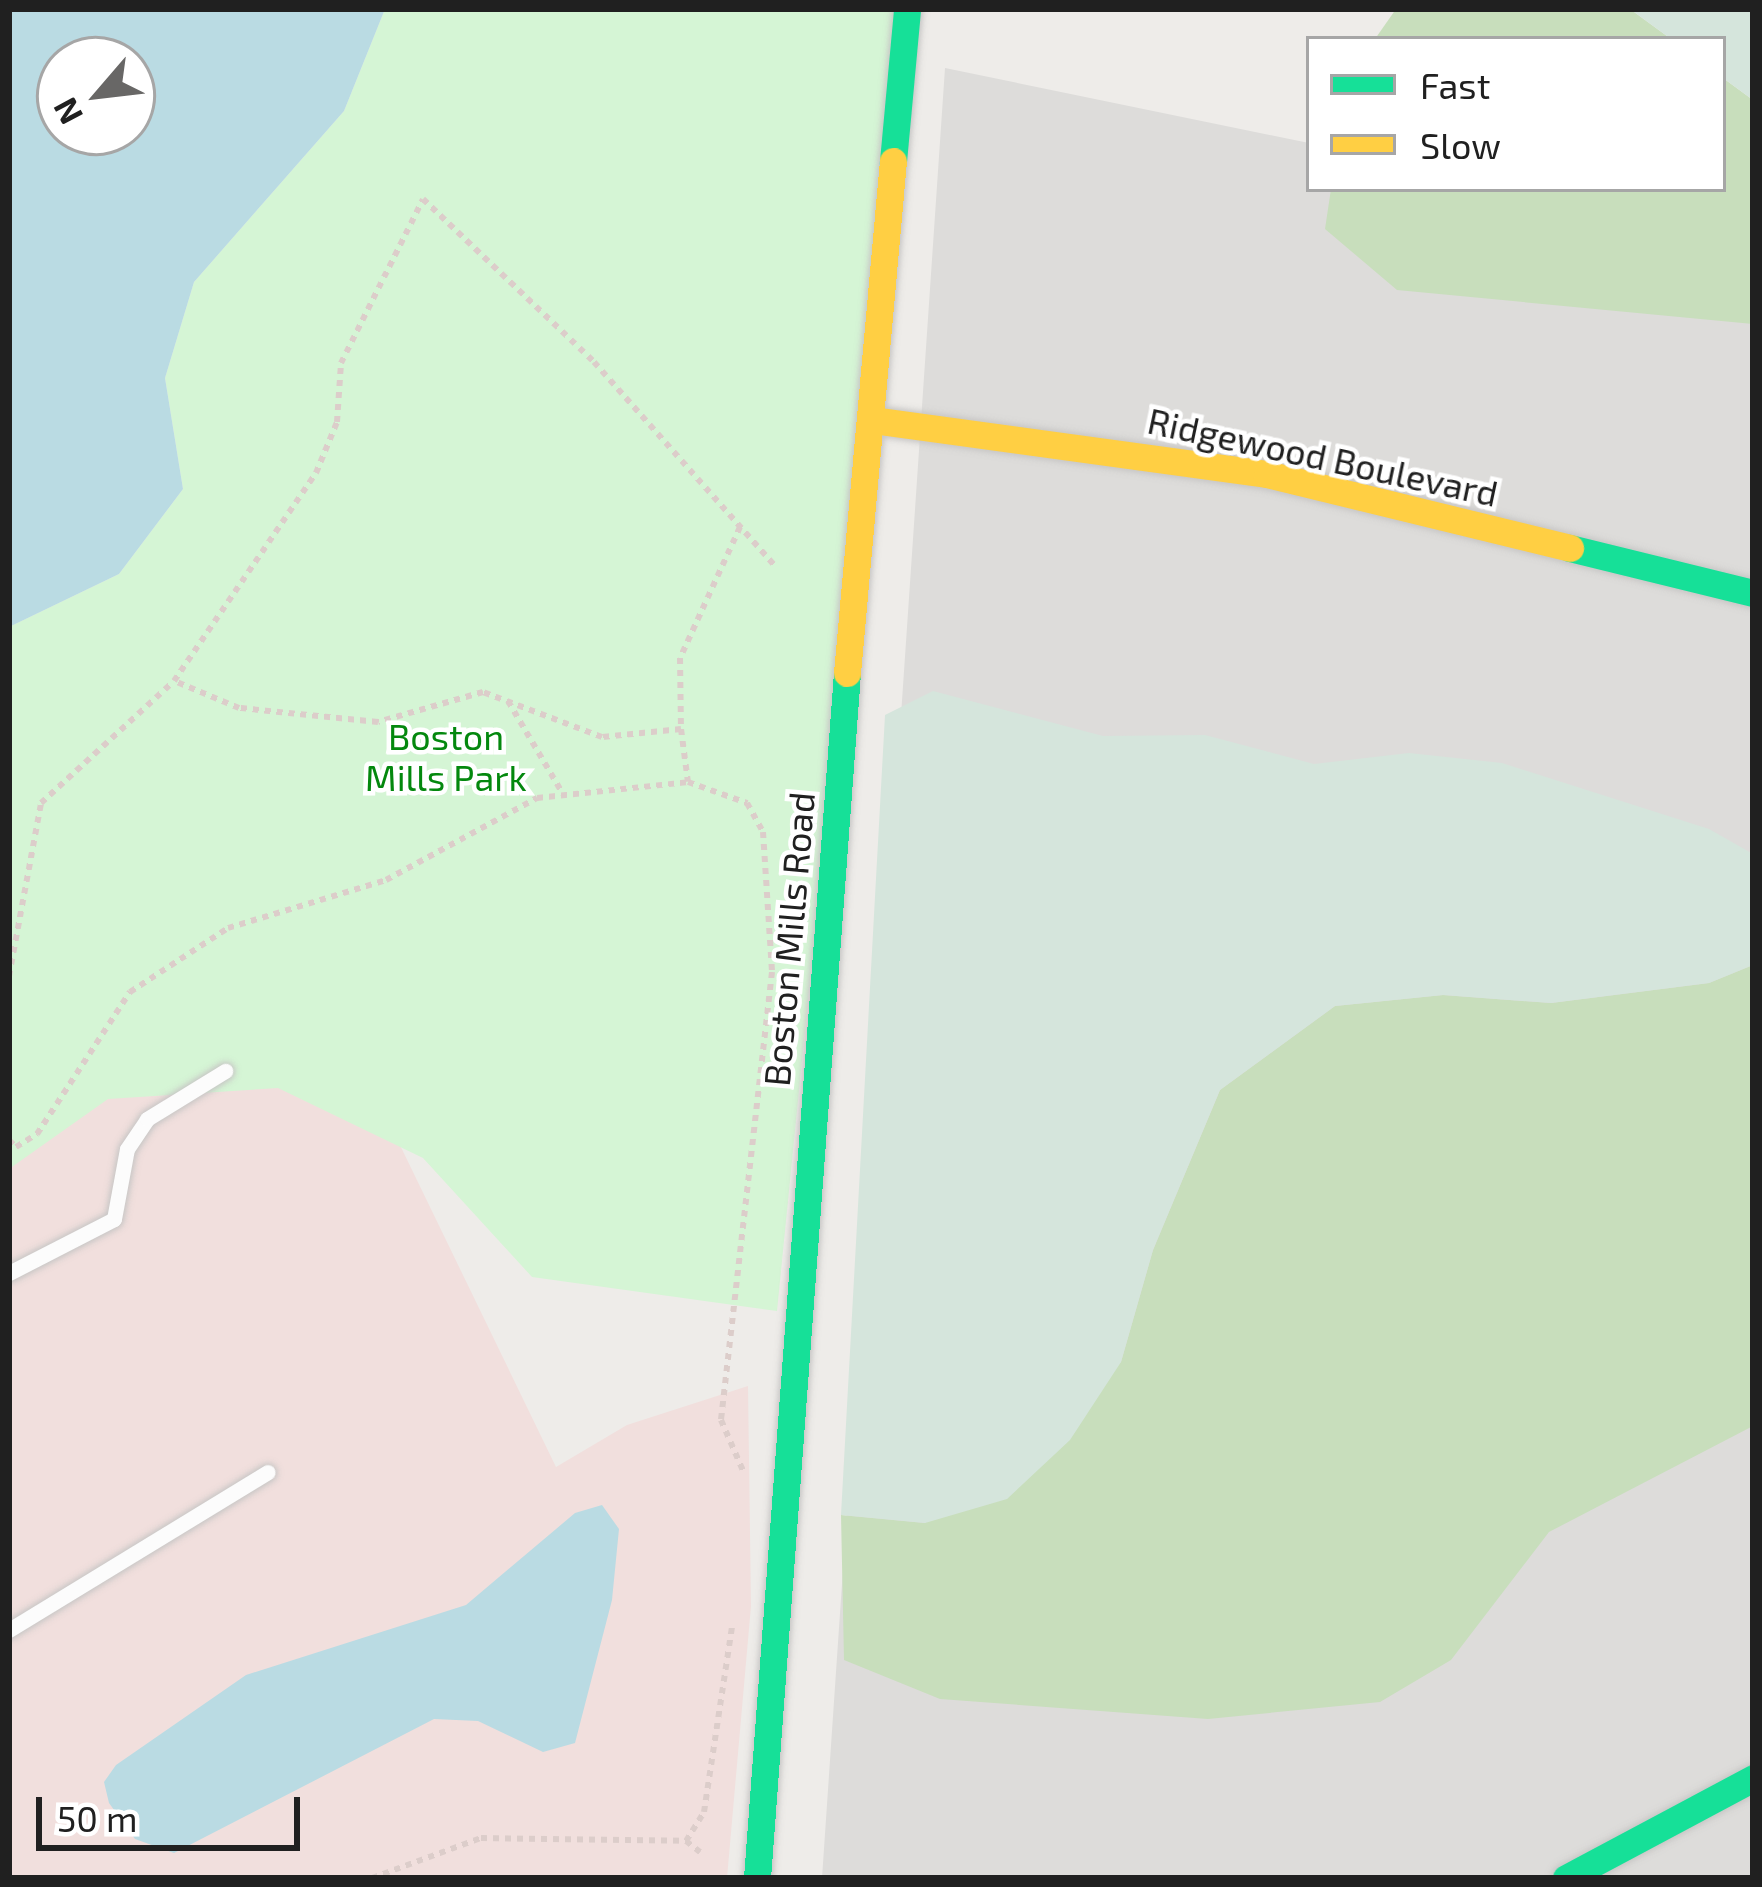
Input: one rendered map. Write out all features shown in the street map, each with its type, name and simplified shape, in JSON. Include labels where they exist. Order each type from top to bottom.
[{"type":"street","name":"Boston Mills Road","points":[[757,1878],[810,1075],[907,9]]},
{"type":"street","name":"Ridgewood Boulevard","points":[[872,420],[1267,474],[1753,593]]},
{"type":"street","points":[[1566,1878],[1753,1778]]},
{"type":"lane","points":[[9,1273],[114,1219],[127,1149],[147,1118],[225,1071]]},
{"type":"lane","points":[[9,1630],[268,1472]]},
{"type":"path","points":[[9,976],[41,802],[174,681],[316,473],[337,422],[341,363],[423,199],[594,362],[776,567]]},
{"type":"path","points":[[688,782],[680,658],[740,527]]},
{"type":"path","points":[[174,681],[239,708],[378,722],[483,692],[602,737],[682,729]]},
{"type":"path","points":[[508,701],[563,794]]},
{"type":"path","points":[[9,1140],[27,1144],[130,992],[178,956],[228,928],[386,880],[504,811],[563,794],[688,782],[754,808],[766,854],[772,972],[721,1420],[751,1496]]},
{"type":"path","points":[[686,1841],[704,1812],[735,1610]]},
{"type":"path","points":[[372,1878],[481,1838],[686,1841],[700,1852]]},
{"type":"shaded area","points":[[1630,9],[1753,9],[1753,100],[1726,80],[1726,36],[1667,36]]},
{"type":"shaded area","points":[[945,68],[1306,142],[1306,192],[1545,192],[1753,235],[1753,1878],[822,1878]]},
{"type":"shaded area","points":[[933,691],[1103,736],[1205,735],[1314,764],[1409,753],[1502,763],[1709,829],[1753,854],[1753,965],[1709,983],[1551,1003],[1443,995],[1335,1006],[1220,1090],[1153,1250],[1121,1362],[1070,1440],[1007,1499],[925,1523],[841,1515],[885,715]]},
{"type":"shaded area","points":[[335,1011],[556,1467],[627,1425],[748,1386],[751,1606],[727,1878],[9,1878],[9,1124]]},
{"type":"green space","name":"Boston Mills Park","points":[[385,9],[907,9],[777,1311],[532,1277],[423,1158],[278,1088],[108,1099],[9,1169],[9,627],[119,574],[183,489],[165,378],[194,282],[344,111]]},
{"type":"green space","points":[[1396,9],[1630,9],[1667,36],[1377,36]]},
{"type":"green space","points":[[1726,80],[1753,100],[1753,324],[1397,290],[1325,229],[1331,192],[1726,192]]},
{"type":"green space","points":[[1753,965],[1753,1426],[1549,1532],[1451,1660],[1380,1702],[1208,1719],[940,1699],[844,1660],[841,1515],[925,1523],[1121,1362],[1153,1250],[1220,1090],[1335,1006],[1443,995],[1551,1003],[1709,983]]},
{"type":"water","points":[[9,9],[385,9],[344,111],[194,282],[165,378],[183,489],[119,574],[9,627]]},
{"type":"water","points":[[602,1505],[619,1529],[612,1600],[575,1743],[543,1752],[478,1721],[434,1719],[174,1853],[135,1839],[109,1803],[104,1782],[116,1765],[246,1675],[466,1605],[575,1513]]},
{"type":"traffic: fast","points":[[893,161],[907,9]]},
{"type":"traffic: fast","points":[[1570,548],[1753,593]]},
{"type":"traffic: fast","points":[[757,1878],[847,673]]},
{"type":"traffic: fast","points":[[1566,1878],[1753,1778]]},
{"type":"traffic: slow","points":[[847,673],[893,161]]},
{"type":"traffic: slow","points":[[872,420],[1267,474],[1570,548]]}]
